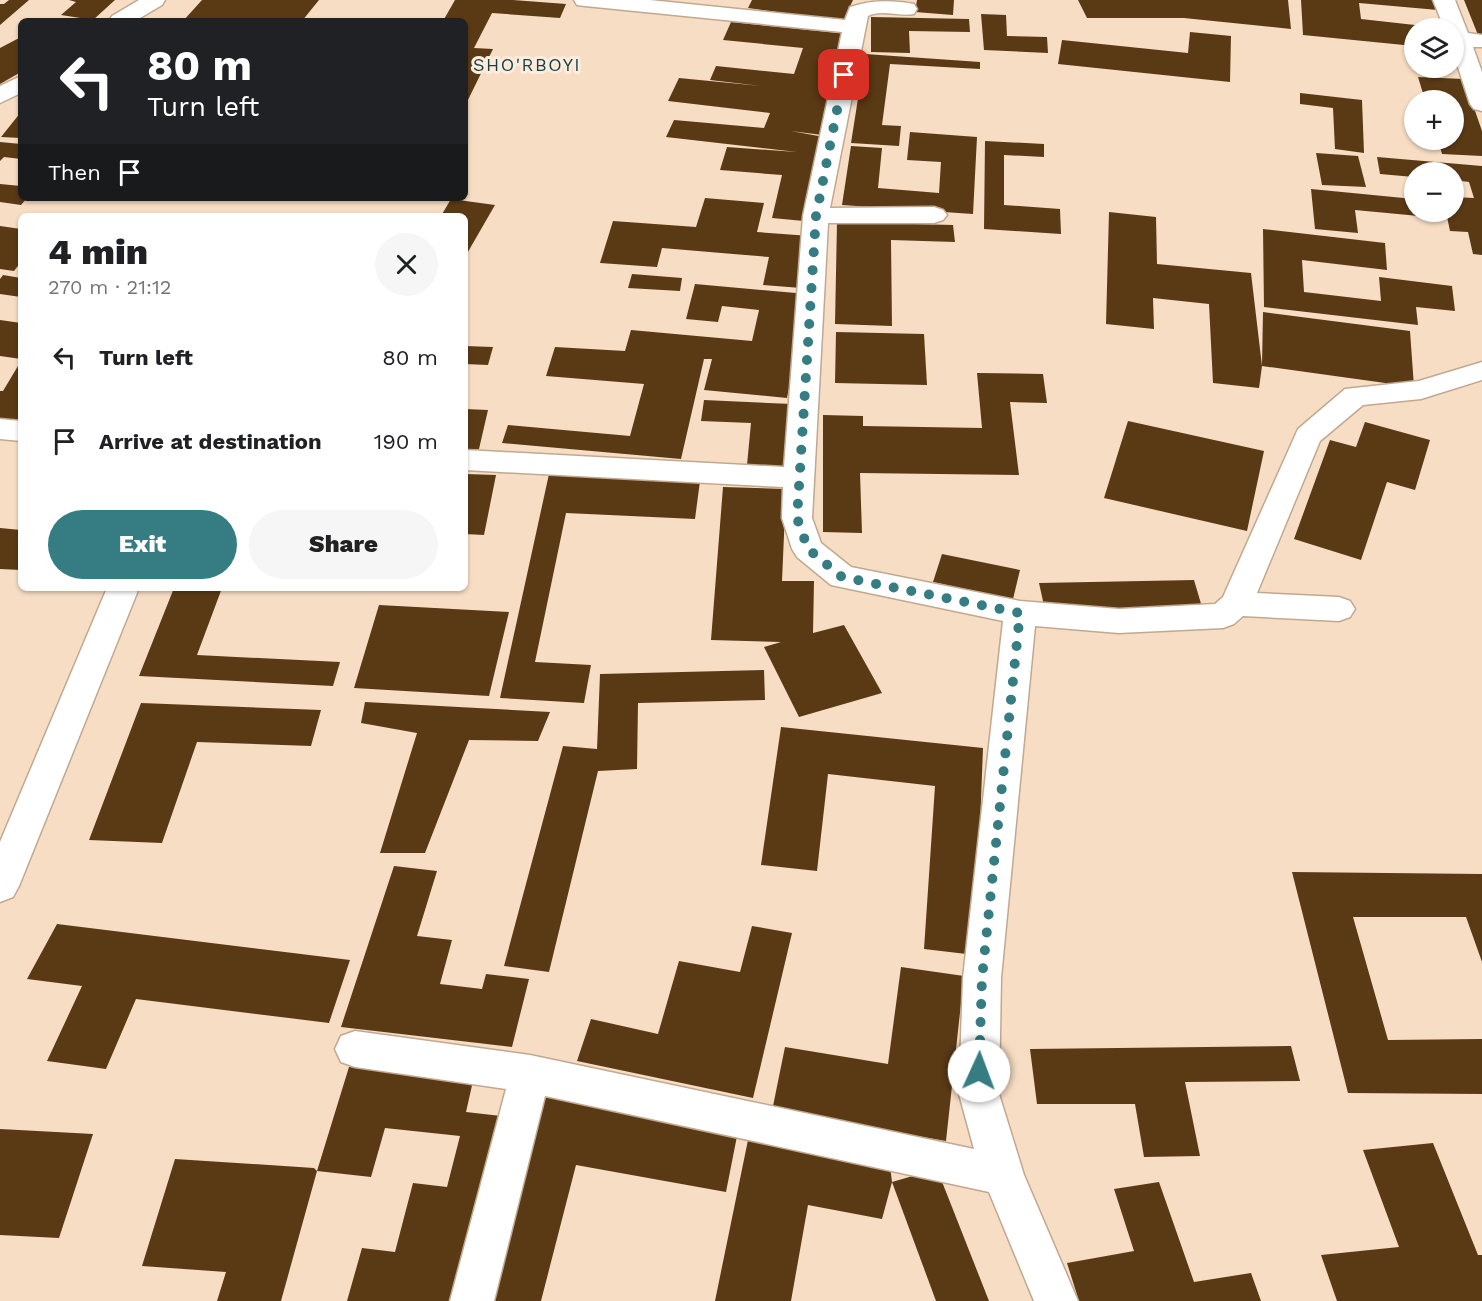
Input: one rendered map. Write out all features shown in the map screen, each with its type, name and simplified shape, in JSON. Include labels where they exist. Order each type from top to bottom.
[{"type":"street","points":[[125,18],[154,0]]},
{"type":"street","points":[[585,0],[727,6],[854,27]]},
{"type":"street","points":[[1444,0],[1451,18]]},
{"type":"street","points":[[906,9],[871,6],[858,12],[816,216],[797,518],[808,549],[842,577],[1020,613],[1119,621],[1223,616],[1236,604],[1308,436],[1355,396],[1421,390],[1482,371]]},
{"type":"street","points":[[1464,39],[1482,41]]},
{"type":"street","points":[[1464,53],[1482,104]]},
{"type":"street","points":[[0,96],[18,84]]},
{"type":"street","points":[[816,216],[934,215]]},
{"type":"street","points":[[0,429],[18,431]]},
{"type":"street","points":[[468,460],[798,478]]},
{"type":"street","points":[[0,886],[122,591]]},
{"type":"street","points":[[1236,604],[1339,609]]},
{"type":"street","points":[[1020,613],[982,978],[979,1094],[1003,1175],[1056,1301]]},
{"type":"street","points":[[355,1049],[530,1074],[1003,1175]]},
{"type":"street","points":[[472,1301],[530,1074]]},
{"type":"building","points":[[9,0],[29,0],[0,25],[0,4]]},
{"type":"building","points":[[69,0],[115,0],[95,18],[61,15],[76,2]]},
{"type":"building","points":[[202,0],[319,0],[304,18],[186,18]]},
{"type":"building","points":[[455,0],[513,0],[566,4],[560,18],[492,13],[474,48],[493,49],[468,100],[468,18],[445,18]]},
{"type":"building","points":[[752,0],[853,0],[843,21],[748,8]]},
{"type":"building","points":[[917,0],[954,0],[953,15],[915,12]]},
{"type":"building","points":[[1078,0],[1288,0],[1291,29],[1184,18],[1087,18]]},
{"type":"building","points":[[1301,0],[1436,0],[1438,10],[1359,3],[1361,19],[1404,24],[1404,45],[1303,35]]},
{"type":"building","points":[[1464,0],[1482,0],[1482,35],[1478,35]]},
{"type":"building","points":[[981,14],[1006,15],[1007,36],[1047,37],[1048,53],[984,50]]},
{"type":"building","points":[[871,17],[969,19],[970,32],[909,31],[910,53],[871,52]]},
{"type":"building","points":[[731,22],[848,34],[829,93],[836,97],[822,135],[791,131],[824,137],[804,221],[772,218],[782,175],[720,170],[727,147],[797,152],[666,137],[674,120],[764,128],[770,113],[668,101],[679,78],[761,86],[710,80],[716,66],[794,74],[803,48],[723,40]]},
{"type":"building","points":[[1190,32],[1231,36],[1230,82],[1058,64],[1062,40],[1188,53]]},
{"type":"building","points":[[18,39],[18,74],[0,84],[0,48]]},
{"type":"building","points":[[865,54],[980,62],[980,69],[890,64],[882,125],[901,126],[899,146],[851,143]]},
{"type":"building","points":[[1418,78],[1464,79],[1482,131],[1482,156],[1442,154],[1441,150],[1464,150],[1464,90],[1422,90]]},
{"type":"building","points":[[1300,93],[1362,100],[1364,153],[1335,149],[1333,108],[1300,104]]},
{"type":"building","points":[[18,116],[18,138],[1,137]]},
{"type":"building","points":[[910,132],[977,137],[973,214],[842,205],[851,146],[882,148],[878,188],[939,193],[941,162],[907,160]]},
{"type":"building","points":[[985,141],[1044,144],[1044,157],[1004,155],[1004,205],[1060,209],[1061,234],[984,229]]},
{"type":"building","points":[[0,142],[18,144],[18,159],[4,157],[0,161]]},
{"type":"building","points":[[1316,153],[1358,156],[1366,187],[1322,185]]},
{"type":"building","points":[[1377,157],[1435,162],[1404,162],[1404,176],[1380,174]]},
{"type":"building","points":[[1464,164],[1482,166],[1482,255],[1473,254],[1468,232],[1450,231],[1448,222],[1464,222],[1464,198],[1474,198],[1469,182],[1464,181]]},
{"type":"building","points":[[0,184],[18,186],[18,201],[24,201],[21,205],[0,202]]},
{"type":"building","points":[[1311,189],[1404,198],[1404,215],[1355,210],[1358,233],[1315,229]]},
{"type":"building","points":[[705,198],[764,203],[757,232],[810,236],[801,288],[763,285],[769,257],[662,248],[657,267],[600,263],[613,221],[696,227]]},
{"type":"building","points":[[450,201],[495,205],[468,252],[468,213],[443,213]]},
{"type":"building","points":[[1109,212],[1156,217],[1157,264],[1251,273],[1262,366],[1259,388],[1213,383],[1209,304],[1153,298],[1154,329],[1106,324]]},
{"type":"building","points":[[837,222],[953,225],[955,242],[891,240],[892,326],[835,324]]},
{"type":"building","points":[[0,226],[18,229],[18,266],[14,271],[0,269]]},
{"type":"building","points":[[1263,229],[1385,243],[1387,270],[1302,260],[1304,292],[1381,301],[1379,277],[1452,286],[1455,311],[1416,307],[1418,325],[1264,307]]},
{"type":"building","points":[[632,274],[682,278],[680,291],[628,288]]},
{"type":"building","points":[[3,275],[18,278],[18,297],[0,294],[0,279]]},
{"type":"building","points":[[695,284],[807,294],[787,398],[704,390],[712,359],[704,359],[681,459],[502,443],[508,425],[630,436],[644,384],[546,376],[555,347],[625,351],[631,330],[752,341],[759,310],[722,306],[718,322],[686,319]]},
{"type":"building","points":[[1263,312],[1410,331],[1414,387],[1262,366]]},
{"type":"building","points":[[0,320],[18,323],[18,359],[0,356]]},
{"type":"building","points":[[836,332],[924,334],[927,385],[835,383]]},
{"type":"building","points":[[468,346],[493,347],[488,365],[468,364]]},
{"type":"building","points":[[18,366],[18,425],[0,423],[0,391],[3,391]]},
{"type":"building","points":[[977,373],[1043,374],[1047,403],[1010,402],[1019,475],[860,473],[862,533],[823,532],[823,415],[863,416],[863,426],[982,428]]},
{"type":"building","points":[[704,400],[792,404],[787,467],[747,465],[751,423],[701,421]]},
{"type":"building","points":[[468,409],[488,410],[479,449],[468,449]]},
{"type":"building","points":[[1128,421],[1264,451],[1247,531],[1104,498]]},
{"type":"building","points":[[1365,422],[1430,440],[1415,490],[1387,482],[1361,560],[1294,539],[1330,440],[1356,447]]},
{"type":"building","points":[[468,474],[496,475],[484,535],[468,534]]},
{"type":"building","points":[[549,474],[700,481],[695,519],[566,513],[535,662],[591,665],[584,703],[500,698]]},
{"type":"building","points":[[723,487],[786,489],[782,581],[814,581],[813,633],[844,625],[882,693],[799,717],[764,647],[781,642],[711,640]]},
{"type":"building","points":[[0,528],[18,530],[18,570],[0,569]]},
{"type":"building","points":[[942,554],[1020,570],[1013,599],[933,582]]},
{"type":"building","points":[[1194,580],[1202,607],[1045,610],[1039,583]]},
{"type":"building","points":[[173,591],[221,591],[197,655],[340,662],[333,686],[139,676]]},
{"type":"building","points":[[379,605],[509,612],[489,696],[354,688]]},
{"type":"building","points":[[764,670],[765,700],[638,703],[637,769],[598,771],[549,972],[504,966],[563,746],[597,749],[600,674]]},
{"type":"building","points":[[365,702],[550,712],[538,741],[469,740],[425,853],[380,853],[417,733],[361,723]]},
{"type":"building","points":[[141,703],[321,710],[311,746],[197,742],[162,843],[89,840]]},
{"type":"building","points":[[781,727],[983,748],[975,955],[924,949],[935,786],[828,774],[817,871],[761,865]]},
{"type":"building","points":[[394,866],[437,871],[417,936],[452,940],[440,984],[482,989],[486,974],[529,979],[512,1047],[341,1027]]},
{"type":"building","points":[[1292,872],[1482,874],[1482,962],[1466,917],[1353,917],[1388,1040],[1482,1039],[1482,1094],[1348,1093]]},
{"type":"building","points":[[57,924],[350,960],[329,1023],[136,999],[106,1069],[47,1061],[82,986],[27,979]]},
{"type":"building","points":[[752,926],[792,933],[753,1098],[577,1061],[591,1019],[658,1034],[679,961],[740,972]]},
{"type":"building","points":[[901,967],[964,976],[946,1141],[772,1111],[785,1047],[888,1064]]},
{"type":"building","points":[[1291,1046],[1300,1081],[1185,1082],[1200,1156],[1144,1157],[1135,1104],[1037,1104],[1030,1049]]},
{"type":"building","points":[[349,1067],[473,1081],[466,1112],[501,1116],[458,1301],[347,1301],[362,1248],[395,1252],[413,1183],[447,1187],[460,1136],[385,1128],[371,1177],[317,1171]]},
{"type":"building","points":[[546,1093],[739,1126],[726,1192],[576,1165],[541,1301],[488,1301]]},
{"type":"building","points":[[0,1129],[93,1134],[59,1238],[0,1235]]},
{"type":"building","points":[[748,1140],[890,1166],[892,1182],[882,1219],[808,1205],[791,1301],[715,1301]]},
{"type":"building","points":[[1433,1143],[1478,1255],[1482,1255],[1482,1301],[1337,1301],[1321,1255],[1399,1247],[1363,1150]]},
{"type":"building","points":[[175,1159],[314,1168],[317,1171],[281,1301],[217,1301],[226,1272],[142,1266]]},
{"type":"building","points":[[937,1169],[989,1301],[936,1301],[892,1182]]},
{"type":"building","points":[[1159,1182],[1194,1282],[1251,1273],[1261,1301],[1079,1301],[1067,1263],[1134,1251],[1114,1189]]},
{"type":"district","name":"SHO'RBOYI","points":[[527,64]]},
{"type":"route","points":[[844,75],[816,216],[797,518],[808,549],[842,577],[1020,613],[982,978],[979,1071]]}]
